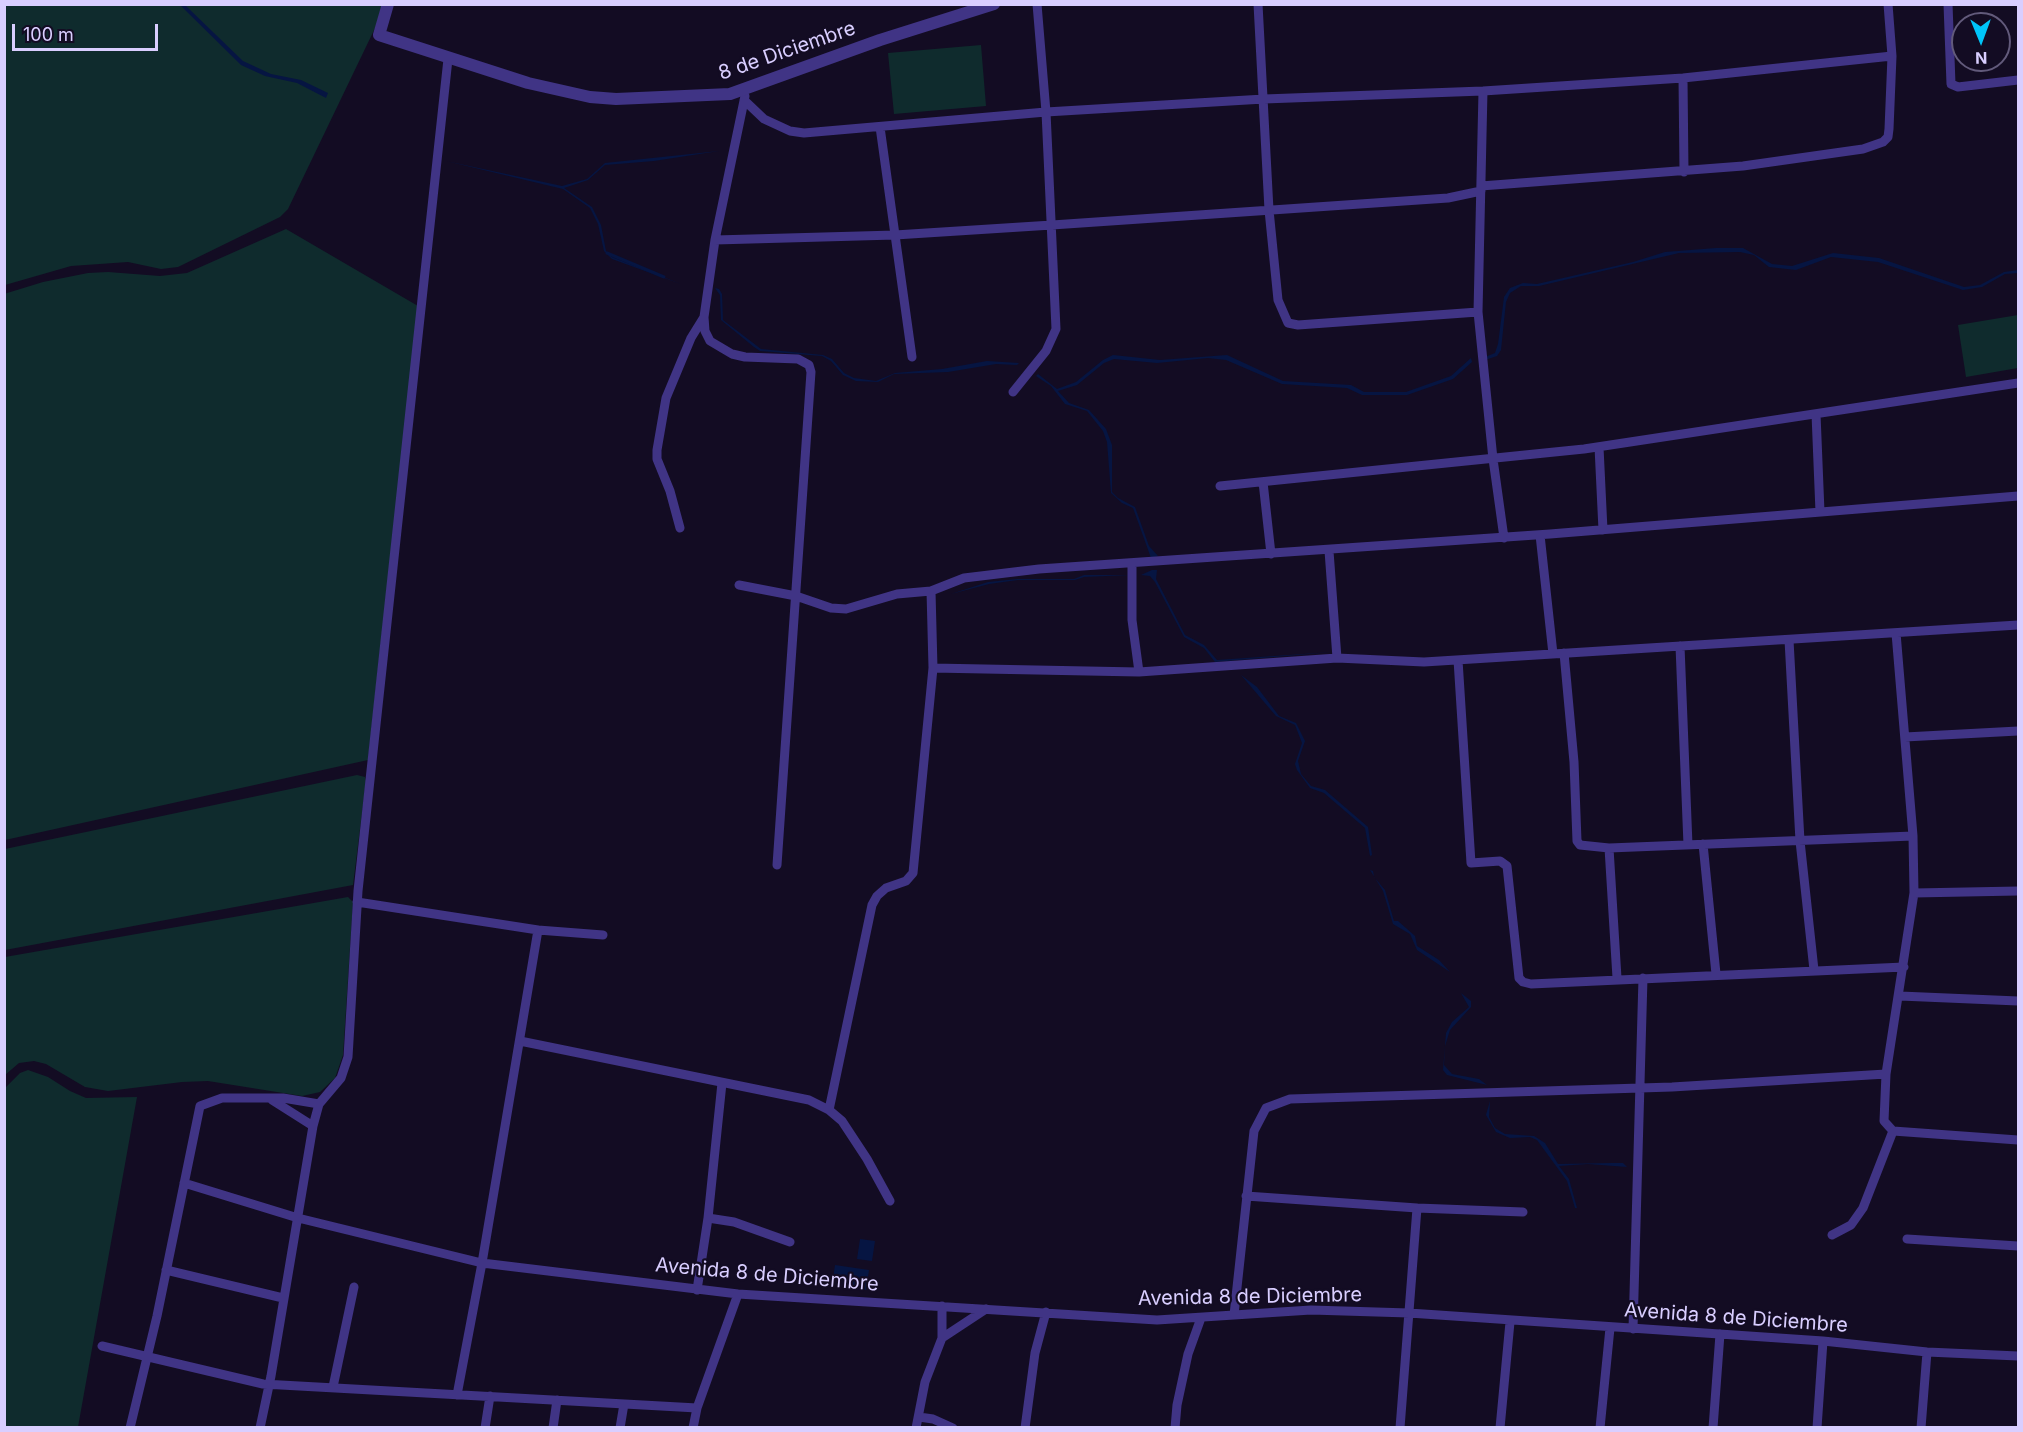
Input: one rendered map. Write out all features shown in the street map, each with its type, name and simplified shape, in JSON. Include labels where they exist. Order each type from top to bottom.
[{"type":"street","name":"8 de Diciembre","points":[[388,4],[379,35],[448,59],[528,83],[590,97],[692,98],[745,95],[880,40],[994,4]]},
{"type":"street","points":[[1013,392],[1046,351],[1056,329],[1046,112],[1037,4]]},
{"type":"street","points":[[1258,4],[1269,210],[1278,300],[1288,323],[1298,325],[1478,312]]},
{"type":"street","points":[[715,240],[895,235],[1448,198],[1481,189],[1684,172],[1802,159],[1863,149],[1883,142],[1888,137],[1892,56],[1888,4]]},
{"type":"street","points":[[1948,4],[1950,84],[1958,87],[2019,80]]},
{"type":"street","points":[[745,95],[764,119],[790,131],[804,133],[1046,112],[1264,99],[1483,91],[1683,78],[1892,56]]},
{"type":"street","points":[[260,1428],[313,1126],[319,1104],[340,1078],[348,1057],[357,902],[448,59]]},
{"type":"street","points":[[1683,78],[1684,172]]},
{"type":"street","points":[[1483,91],[1478,312],[1492,459],[1504,538]]},
{"type":"street","points":[[745,95],[715,240],[704,317],[705,331],[710,341],[719,347],[746,357],[798,359],[810,368],[777,864]]},
{"type":"street","points":[[880,127],[912,357]]},
{"type":"street","points":[[680,528],[670,491],[657,459],[657,450],[666,398],[691,338],[704,317]]},
{"type":"street","points":[[1220,486],[1599,447],[2018,384]]},
{"type":"street","points":[[1816,414],[1820,512]]},
{"type":"street","points":[[1599,447],[1603,530]]},
{"type":"street","points":[[1263,482],[1271,554]]},
{"type":"street","points":[[739,585],[796,596],[831,608],[846,609],[897,594],[931,591],[964,578],[1039,569],[1504,538],[2019,496]]},
{"type":"street","points":[[1540,535],[1553,654]]},
{"type":"street","points":[[1329,551],[1337,658]]},
{"type":"street","points":[[1132,563],[1132,620],[1139,672]]},
{"type":"street","points":[[829,1110],[872,905],[876,896],[886,888],[906,881],[914,873],[933,668],[931,591]]},
{"type":"street","points":[[933,668],[1139,672],[1337,658],[1424,662],[2019,625]]},
{"type":"street","points":[[1896,633],[1913,837],[1914,893],[1882,1114],[1887,1126],[1893,1131],[2019,1140]]},
{"type":"street","points":[[1789,640],[1800,841],[1814,970]]},
{"type":"street","points":[[1680,646],[1688,845]]},
{"type":"street","points":[[1564,653],[1574,762],[1577,841],[1580,844],[1609,848],[1913,837]]},
{"type":"street","points":[[1458,660],[1471,863],[1500,861],[1507,866],[1519,978],[1531,984],[1617,978],[1904,967]]},
{"type":"street","points":[[1905,737],[2019,731]]},
{"type":"street","points":[[1703,844],[1716,974]]},
{"type":"street","points":[[1609,848],[1617,978]]},
{"type":"street","points":[[1914,893],[2019,891]]},
{"type":"street","points":[[357,902],[538,930],[603,935]]},
{"type":"street","points":[[457,1395],[483,1263],[538,930]]},
{"type":"street","points":[[1633,1329],[1643,978]]},
{"type":"street","points":[[1900,996],[2019,1000]]},
{"type":"street","points":[[520,1041],[722,1083],[791,1094],[829,1110],[855,1138],[890,1201]]},
{"type":"street","points":[[1234,1314],[1254,1131],[1266,1108],[1290,1099],[1751,1084],[1886,1074]]},
{"type":"street","points":[[697,1290],[708,1218],[722,1083]]},
{"type":"street","points":[[130,1428],[200,1106],[222,1098],[289,1099],[319,1104]]},
{"type":"street","points":[[272,1100],[313,1126]]},
{"type":"street","points":[[1832,1235],[1851,1225],[1863,1208],[1893,1131]]},
{"type":"street","name":"Avenida 8 de Diciembre","points":[[184,1183],[298,1218],[483,1263],[738,1294],[1157,1320],[1311,1310],[1409,1313],[1510,1322],[1823,1341],[1927,1352],[2018,1356]]},
{"type":"street","points":[[1246,1196],[1417,1208],[1523,1212]]},
{"type":"street","points":[[1400,1428],[1417,1208]]},
{"type":"street","points":[[708,1218],[734,1222],[790,1242]]},
{"type":"street","points":[[1907,1239],[2019,1246]]},
{"type":"street","points":[[166,1270],[283,1298]]},
{"type":"street","points":[[333,1387],[354,1287]]},
{"type":"street","points":[[693,1428],[697,1408],[738,1294]]},
{"type":"street","points":[[916,1428],[925,1382],[942,1338],[942,1306]]},
{"type":"street","points":[[942,1338],[986,1309]]},
{"type":"street","points":[[1024,1428],[1035,1353],[1046,1312]]},
{"type":"street","points":[[1175,1428],[1177,1405],[1188,1354],[1201,1318]]},
{"type":"street","points":[[1500,1428],[1510,1322]]},
{"type":"street","points":[[1600,1428],[1610,1328]]},
{"type":"street","points":[[1713,1428],[1720,1335]]},
{"type":"street","points":[[1817,1428],[1823,1341]]},
{"type":"street","points":[[2018,1356],[2019,1344]]},
{"type":"street","points":[[102,1346],[269,1384],[697,1408]]},
{"type":"street","points":[[1921,1428],[1927,1352]]},
{"type":"street","points":[[485,1428],[490,1396]]},
{"type":"street","points":[[554,1428],[557,1400]]},
{"type":"street","points":[[620,1428],[624,1404]]},
{"type":"street","points":[[919,1418],[933,1419],[953,1428]]},
{"type":"green space","points":[[5,5],[382,5],[376,26],[288,209],[280,217],[178,267],[161,269],[128,262],[71,266],[5,285]]},
{"type":"green space","points":[[981,45],[986,106],[894,114],[888,53]]},
{"type":"green space","points":[[286,229],[418,306],[368,760],[5,840],[4,294],[43,282],[88,273],[108,272],[160,276],[187,273]]},
{"type":"green space","points":[[2018,315],[2018,368],[1966,377],[1958,325]]},
{"type":"green space","points":[[357,775],[365,777],[366,781],[353,885],[5,950],[5,849]]},
{"type":"green space","points":[[348,897],[353,902],[343,1055],[335,1078],[320,1092],[302,1096],[208,1081],[108,1091],[85,1087],[46,1064],[34,1061],[19,1063],[5,1075],[5,957]]},
{"type":"green space","points":[[28,1070],[48,1077],[86,1098],[137,1097],[78,1427],[5,1427],[5,1088],[20,1073]]},
{"type":"water","points":[[180,5],[185,5],[243,61],[271,74],[301,80],[328,93],[326,98],[297,83],[265,76],[241,65]]},
{"type":"water","points":[[719,151],[654,161],[605,165],[588,180],[564,188],[592,207],[601,225],[606,251],[612,257],[681,284],[612,259],[604,251],[598,224],[590,208],[563,189],[446,161],[562,186],[587,179],[605,163]]},
{"type":"water","points":[[1743,248],[1772,264],[1792,266],[1833,253],[1879,258],[1964,287],[1980,285],[2004,272],[2018,270],[2018,273],[2005,274],[1982,287],[1963,290],[1878,262],[1831,257],[1796,270],[1769,267],[1754,255],[1740,252],[1679,253],[1539,286],[1521,286],[1510,293],[1506,302],[1501,350],[1497,356],[1485,360],[1485,357],[1495,353],[1504,297],[1510,288],[1523,283],[1537,284],[1633,262],[1665,252]]},
{"type":"water","points":[[715,288],[719,289],[722,294],[723,320],[761,349],[823,355],[832,359],[844,373],[854,378],[876,381],[895,373],[942,369],[987,361],[1019,363],[1017,365],[996,364],[948,372],[894,374],[878,382],[856,381],[843,375],[831,361],[822,356],[760,351],[721,320],[720,295]]},
{"type":"water","points":[[1113,355],[1160,360],[1227,355],[1283,381],[1351,385],[1364,392],[1406,392],[1451,376],[1471,358],[1472,362],[1453,379],[1407,395],[1362,395],[1347,388],[1282,384],[1226,360],[1208,358],[1157,363],[1114,359],[1104,363],[1077,385],[1058,391],[1069,403],[1089,410],[1106,429],[1112,445],[1112,492],[1135,507],[1149,546],[1158,556],[1151,558],[1133,508],[1122,503],[1111,493],[1107,442],[1103,431],[1087,411],[1065,404],[1051,386],[1036,376],[1038,374],[1057,389],[1076,382],[1103,360]]},
{"type":"water","points":[[1157,570],[1156,579],[1185,635],[1204,645],[1217,660],[1332,652],[1215,662],[1204,648],[1184,637],[1155,582],[1150,576],[1141,575]]},
{"type":"water","points":[[1084,575],[1130,575],[1084,577],[1075,580],[1018,580],[989,584],[951,594],[988,582],[1017,579],[1074,579]]},
{"type":"water","points":[[1241,675],[1257,687],[1279,716],[1296,723],[1305,741],[1298,761],[1301,774],[1311,786],[1325,790],[1368,827],[1372,855],[1370,856],[1365,828],[1324,793],[1310,788],[1297,770],[1295,764],[1302,743],[1295,725],[1276,716]]},
{"type":"water","points":[[1375,878],[1385,890],[1394,921],[1398,921],[1415,936],[1417,946],[1439,960],[1450,972],[1417,950],[1410,934],[1393,924],[1383,891]]},
{"type":"water","points":[[1461,993],[1471,1001],[1471,1007],[1450,1030],[1445,1046],[1444,1065],[1452,1074],[1479,1079],[1487,1085],[1447,1075],[1443,1070],[1446,1033],[1452,1022],[1469,1007]]},
{"type":"water","points":[[1490,1101],[1489,1117],[1495,1128],[1505,1134],[1534,1136],[1545,1143],[1558,1164],[1623,1163],[1627,1167],[1588,1164],[1559,1166],[1569,1179],[1577,1208],[1575,1208],[1567,1181],[1537,1140],[1530,1137],[1510,1138],[1496,1132],[1486,1115]]},
{"type":"water","points":[[860,1239],[875,1241],[872,1261],[857,1259]]},
{"type":"water","points":[[835,1265],[869,1270],[866,1290],[832,1285]]},
{"type":"waterway","points":[[607,253],[664,277]]}]
